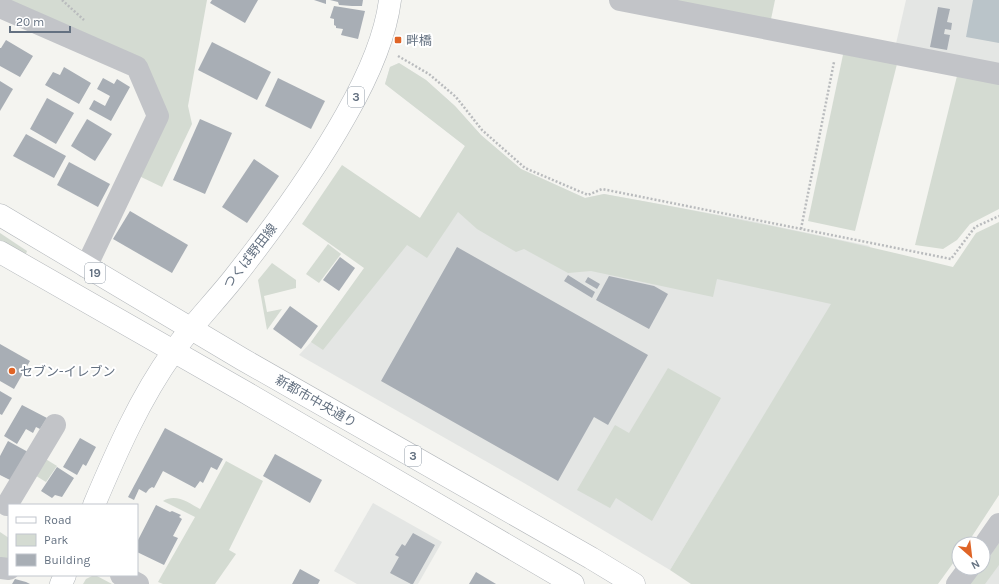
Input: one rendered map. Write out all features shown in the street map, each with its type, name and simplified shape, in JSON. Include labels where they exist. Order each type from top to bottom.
[{"type":"main road","name":"つくば野田線","points":[[94,504],[108,472],[146,395],[173,352],[236,275],[304,186],[355,100],[379,45],[389,14],[390,0]]},
{"type":"main road","name":"新都市中央通り","points":[[0,215],[192,329],[634,584]]},
{"type":"main road","name":"19","points":[[0,252],[173,352]]},
{"type":"main road","name":"3","points":[[173,352],[245,392],[574,584]]},
{"type":"street","points":[[620,0],[999,74]]},
{"type":"street","points":[[0,7],[137,67],[158,116],[86,267]]},
{"type":"street","points":[[5,504],[54,425]]},
{"type":"street","points":[[991,536],[999,524]]},
{"type":"street","points":[[123,576],[138,584]]},
{"type":"path","points":[[801,229],[838,42]]},
{"type":"path","points":[[379,45],[429,74],[456,97],[482,130],[525,168],[588,195],[602,189],[951,259],[975,227],[999,216]]},
{"type":"shaded area","points":[[906,0],[999,0],[999,69],[895,48]]},
{"type":"shaded area","points":[[973,0],[999,0],[999,43],[966,37]]},
{"type":"shaded area","points":[[399,63],[426,80],[455,106],[481,135],[521,169],[585,198],[604,194],[747,220],[870,246],[832,304],[670,570],[524,483],[299,355],[311,342],[407,210],[420,218],[465,146],[385,84],[390,67]]},
{"type":"shaded area","points":[[373,503],[442,542],[418,584],[357,584],[334,571]]},
{"type":"shaded area","points":[[999,543],[999,584],[970,584],[976,576],[991,576],[991,556]]},
{"type":"green space","points":[[4,0],[207,0],[188,106],[192,124],[162,187],[139,176],[167,119],[147,65]]},
{"type":"green space","points":[[658,0],[775,0],[770,24]]},
{"type":"green space","points":[[844,50],[897,64],[855,231],[808,221]]},
{"type":"green space","points":[[399,63],[426,80],[455,106],[481,135],[521,169],[585,198],[604,194],[648,202],[822,237],[953,267],[976,233],[999,222],[999,495],[972,536],[951,536],[951,566],[938,584],[691,584],[670,570],[831,304],[717,279],[713,297],[591,271],[568,273],[524,249],[516,252],[477,229],[458,212],[427,258],[407,245],[323,350],[311,342],[364,268],[302,224],[342,165],[420,218],[465,146],[385,84],[390,67]]},
{"type":"green space","points":[[958,72],[999,80],[999,209],[970,224],[957,240],[943,249],[915,245]]},
{"type":"green space","points":[[0,233],[27,251],[26,254],[0,240]]},
{"type":"green space","points":[[328,244],[341,254],[319,283],[306,274]]},
{"type":"green space","points":[[272,263],[296,280],[296,288],[264,296],[267,312],[282,309],[267,330],[258,280]]},
{"type":"green space","points":[[668,368],[721,398],[652,521],[616,498],[610,508],[577,490],[615,425],[629,433]]},
{"type":"green space","points":[[44,458],[57,466],[46,482],[33,474]]},
{"type":"green space","points":[[226,461],[263,481],[229,550],[236,554],[215,584],[163,584],[158,582],[195,517],[163,501],[178,498],[200,509]]},
{"type":"green space","points":[[0,532],[8,537],[8,562],[0,560]]},
{"type":"green space","points":[[999,543],[999,565],[991,576],[991,554]]},
{"type":"green space","points":[[92,576],[97,576],[112,584],[83,584],[86,579]]},
{"type":"green space","points":[[976,576],[991,576],[985,584],[970,584]]},
{"type":"building","points":[[212,0],[258,0],[245,23],[210,3]]},
{"type":"building","points":[[314,0],[326,0],[326,4]]},
{"type":"building","points":[[330,0],[363,0],[362,6],[352,6],[339,5],[338,2]]},
{"type":"building","points":[[334,6],[365,11],[358,39],[341,35],[343,29],[336,28],[334,25],[334,19],[330,18]]},
{"type":"building","points":[[938,7],[950,9],[947,22],[952,23],[951,30],[945,29],[944,34],[950,35],[947,50],[930,47]]},
{"type":"building","points":[[6,40],[33,56],[20,77],[0,66],[0,48]]},
{"type":"building","points":[[212,42],[271,72],[257,100],[198,70]]},
{"type":"building","points":[[64,67],[91,83],[79,104],[45,85],[53,72],[60,75]]},
{"type":"building","points":[[103,78],[114,84],[117,79],[130,87],[111,121],[89,109],[94,100],[105,106],[110,96],[97,89]]},
{"type":"building","points":[[278,78],[325,101],[311,129],[265,106]]},
{"type":"building","points":[[0,81],[13,89],[0,111]]},
{"type":"building","points":[[47,98],[74,113],[56,144],[30,129]]},
{"type":"building","points":[[87,119],[112,134],[95,161],[71,146]]},
{"type":"building","points":[[200,119],[232,133],[205,194],[173,180]]},
{"type":"building","points":[[26,134],[66,156],[54,178],[13,156]]},
{"type":"building","points":[[254,159],[279,176],[247,223],[222,207]]},
{"type":"building","points":[[69,162],[110,184],[98,207],[57,185]]},
{"type":"building","points":[[130,211],[188,245],[172,273],[113,239]]},
{"type":"building","points":[[457,247],[648,355],[608,425],[594,417],[558,481],[381,381]]},
{"type":"building","points":[[340,257],[355,268],[339,291],[323,280]]},
{"type":"building","points":[[568,275],[595,292],[592,298],[564,281]]},
{"type":"building","points":[[609,276],[654,286],[668,294],[649,329],[596,300]]},
{"type":"building","points":[[588,277],[600,284],[597,289],[585,282]]},
{"type":"building","points":[[290,306],[318,326],[301,349],[273,329]]},
{"type":"building","name":"セブン-イレブン","points":[[0,344],[30,361],[14,389],[0,381]]},
{"type":"building","points":[[0,391],[12,398],[2,415],[0,414]]},
{"type":"building","points":[[22,405],[47,418],[40,429],[36,427],[33,433],[26,429],[17,444],[4,436]]},
{"type":"building","points":[[165,428],[223,459],[217,470],[211,467],[203,483],[200,481],[195,488],[163,471],[154,488],[152,487],[146,493],[139,489],[134,500],[128,497]]},
{"type":"building","points":[[80,438],[96,447],[86,466],[83,464],[77,475],[63,467]]},
{"type":"building","points":[[8,441],[28,452],[12,481],[0,475],[0,456]]},
{"type":"building","points":[[275,454],[322,480],[310,503],[263,476]]},
{"type":"building","points":[[57,467],[74,478],[62,497],[55,495],[52,498],[41,491]]},
{"type":"building","points":[[156,505],[170,512],[172,511],[181,515],[179,517],[182,519],[173,536],[178,538],[164,565],[138,552],[138,540]]},
{"type":"building","points":[[413,533],[435,545],[413,584],[411,584],[390,573],[399,557],[395,555],[402,544],[405,546]]},
{"type":"building","points":[[300,569],[320,580],[318,584],[292,584]]},
{"type":"building","points":[[476,572],[496,584],[469,584]]},
{"type":"building","points":[[15,579],[26,582],[30,584],[12,584]]},
{"type":"place","name":"畔橋","points":[[398,40]]},
{"type":"place","name":"セブン-イレブン","points":[[12,371]]}]
